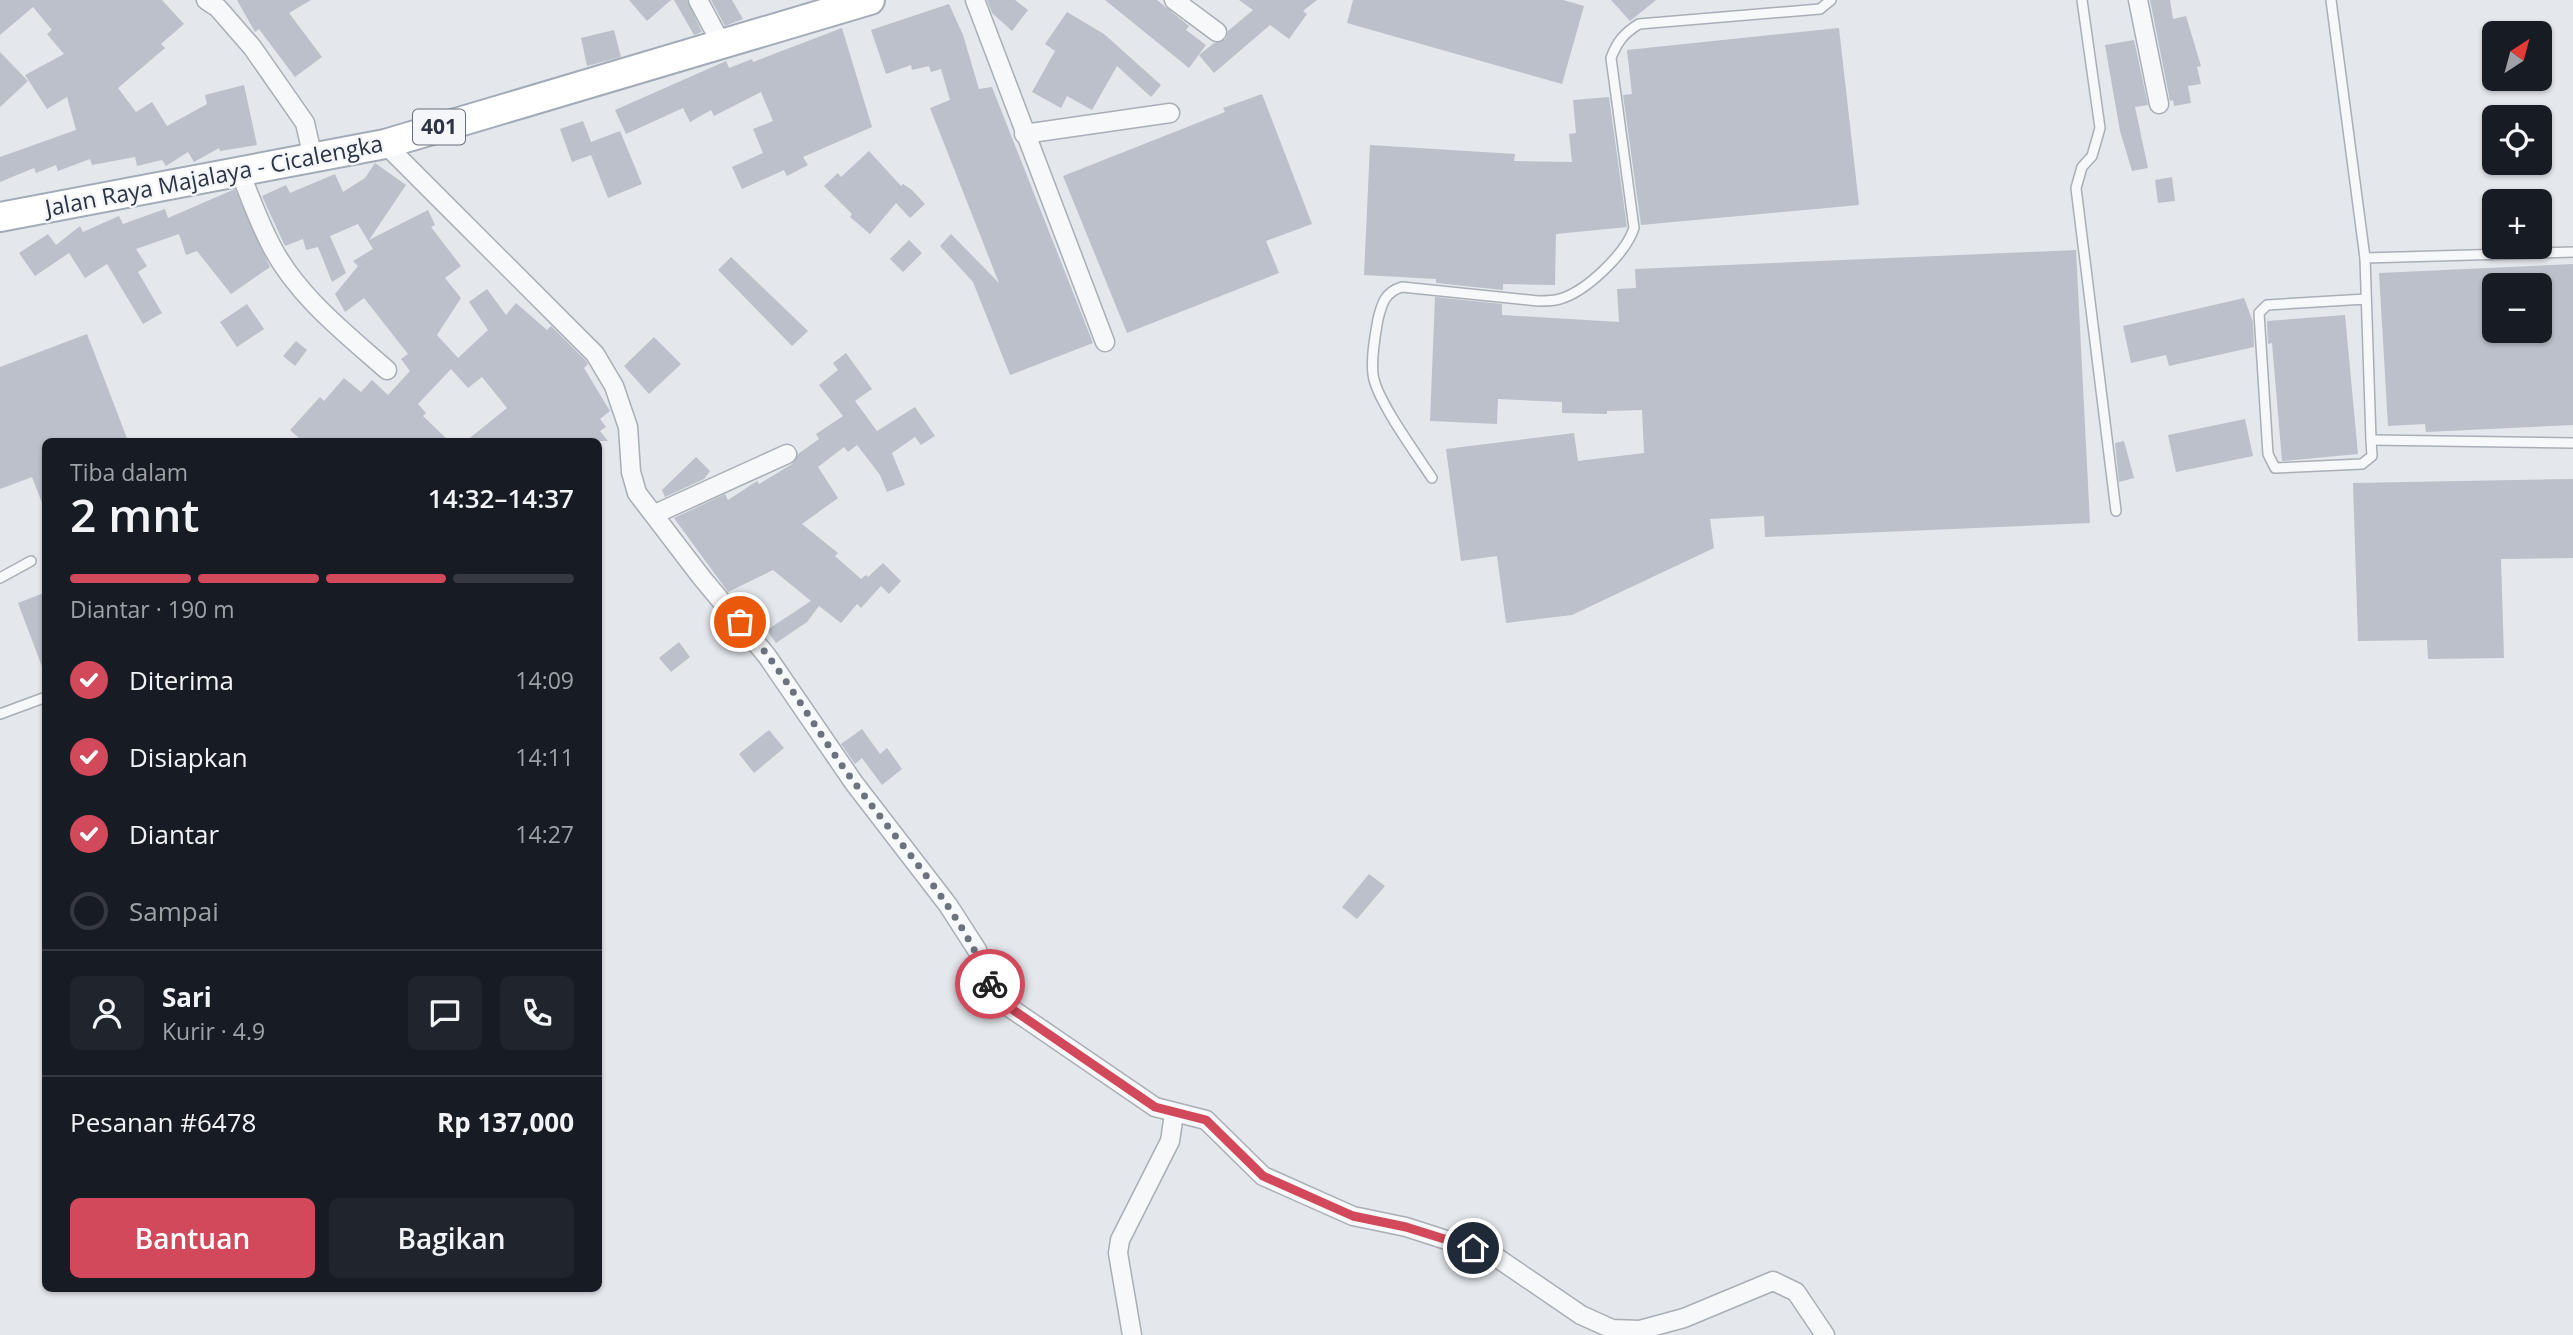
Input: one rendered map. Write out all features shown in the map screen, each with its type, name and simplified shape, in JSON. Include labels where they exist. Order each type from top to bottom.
[{"type":"main road","name":"Jalan Raya Majalaya - Cicalengka","points":[[0,217],[385,144],[865,1]]},
{"type":"street","points":[[206,0],[218,8],[252,47],[305,123],[313,158]]},
{"type":"street","points":[[698,0],[722,45]]},
{"type":"street","points":[[975,0],[1105,342]]},
{"type":"street","points":[[1174,0],[1217,32]]},
{"type":"street","points":[[2138,0],[2159,104]]},
{"type":"street","points":[[1024,134],[1170,113]]},
{"type":"street","points":[[385,144],[595,354],[614,386],[628,427],[631,472],[637,493],[702,578],[768,656],[846,772],[948,905],[977,950],[989,982],[1003,1003],[1155,1107],[1206,1120],[1263,1176],[1353,1216],[1406,1227],[1493,1255],[1581,1315],[1612,1329],[1640,1330],[1684,1318],[1773,1281],[1797,1292],[1825,1335]]},
{"type":"street","points":[[240,173],[270,244],[283,265],[321,310],[387,370]]},
{"type":"street","points":[[654,514],[787,454]]},
{"type":"street","points":[[1132,1335],[1118,1253],[1120,1240],[1170,1142],[1174,1114]]},
{"type":"lane","points":[[1432,478],[1378,392],[1373,376],[1381,304],[1390,291],[1402,287],[1538,301],[1560,299],[1577,291],[1623,251],[1634,228],[1611,58],[1616,44],[1627,31],[1639,24],[1820,9],[1831,0]]},
{"type":"lane","points":[[2082,0],[2100,128],[2092,156],[2082,167],[2076,188],[2116,510]]},
{"type":"lane","points":[[2332,0],[2365,258],[2372,456],[2362,464],[2274,468],[2268,454],[2259,313],[2267,305],[2366,299]]},
{"type":"lane","points":[[2365,258],[2573,251]]},
{"type":"lane","points":[[2371,440],[2573,443]]},
{"type":"lane","points":[[0,578],[31,561]]},
{"type":"lane","points":[[0,713],[42,698]]},
{"type":"building","points":[[0,0],[162,0],[184,24],[161,44],[165,48],[118,88],[136,112],[152,102],[167,126],[207,104],[205,95],[244,85],[257,145],[220,151],[219,148],[194,162],[188,152],[166,166],[162,160],[137,166],[135,157],[92,165],[90,159],[58,171],[56,165],[36,173],[34,168],[0,182],[0,157],[76,130],[67,97],[47,109],[25,75],[64,54],[47,34],[52,30],[33,7],[0,35]]},
{"type":"building","points":[[237,0],[311,0],[289,13],[322,57],[295,77],[259,29],[255,32]]},
{"type":"building","points":[[629,0],[671,0],[647,21]]},
{"type":"building","points":[[674,0],[687,0],[702,32],[694,35]]},
{"type":"building","points":[[711,0],[732,0],[743,19],[725,26]]},
{"type":"building","points":[[987,0],[1015,0],[1028,10],[1012,31],[992,13]]},
{"type":"building","points":[[1105,0],[1157,0],[1189,26],[1186,30],[1206,45],[1189,68]]},
{"type":"building","points":[[1239,0],[1317,0],[1303,11],[1307,14],[1289,39],[1270,25],[1214,73],[1199,55],[1214,43],[1226,39],[1228,31],[1253,10]]},
{"type":"building","points":[[1353,0],[1563,0],[1584,6],[1562,84],[1347,23]]},
{"type":"building","points":[[1611,0],[1656,0],[1630,21]]},
{"type":"building","points":[[2150,0],[2170,0],[2173,19],[2186,16],[2201,66],[2197,67],[2201,84],[2188,86],[2191,103],[2174,106],[2173,100],[2170,101]]},
{"type":"building","points":[[949,4],[963,35],[979,89],[992,87],[1093,343],[1010,375],[973,282],[940,246],[951,234],[999,283],[930,108],[950,100],[941,69],[931,72],[929,66],[912,70],[911,65],[886,74],[871,30]]},
{"type":"building","points":[[1067,12],[1104,34],[1161,85],[1151,97],[1117,66],[1092,110],[1067,96],[1061,108],[1032,92],[1055,51],[1045,44]]},
{"type":"building","points":[[842,28],[872,127],[803,157],[808,165],[787,176],[784,170],[742,189],[732,167],[763,153],[753,129],[773,121],[761,92],[714,116],[711,110],[690,122],[683,108],[626,134],[615,110],[726,61],[729,68],[752,59],[753,62]]},
{"type":"building","points":[[1839,28],[1859,205],[1641,225],[1623,95],[1632,94],[1627,50]]},
{"type":"building","points":[[614,30],[621,57],[587,66],[581,38]]},
{"type":"building","points":[[2134,40],[2148,105],[2135,107],[2148,168],[2132,171],[2120,131],[2105,45]]},
{"type":"building","points":[[0,52],[28,81],[0,107]]},
{"type":"building","points":[[1262,94],[1312,224],[1266,241],[1279,273],[1127,333],[1063,176],[1225,112],[1223,108]]},
{"type":"building","points":[[1609,97],[1627,227],[1556,234],[1555,285],[1503,284],[1503,290],[1436,283],[1436,279],[1364,275],[1370,145],[1515,154],[1514,161],[1572,162],[1569,134],[1576,133],[1573,100]]},
{"type":"building","points":[[583,121],[591,142],[620,131],[642,184],[608,198],[591,155],[572,162],[560,129]]},
{"type":"building","points":[[869,151],[901,186],[903,184],[912,190],[925,204],[910,218],[896,203],[870,234],[850,217],[852,214],[824,186],[838,173],[841,177]]},
{"type":"building","points":[[375,163],[406,185],[369,240],[428,210],[435,225],[431,227],[461,266],[445,278],[461,298],[437,335],[458,358],[488,330],[469,302],[487,289],[506,315],[516,303],[547,330],[551,326],[588,364],[584,368],[610,411],[600,419],[606,427],[600,431],[608,441],[602,441],[602,438],[470,438],[507,408],[482,377],[468,388],[451,369],[418,404],[426,413],[423,416],[446,438],[299,438],[290,430],[320,397],[324,401],[344,378],[361,392],[372,380],[388,395],[410,371],[401,359],[408,354],[364,298],[345,312],[335,294],[358,266],[353,261],[373,249],[358,224],[330,236],[346,273],[332,282],[318,247],[306,250],[303,239],[285,246],[262,196],[286,185],[290,193],[335,174],[343,192],[365,178]]},
{"type":"building","points":[[2172,177],[2175,201],[2158,203],[2155,180]]},
{"type":"building","points":[[235,189],[270,267],[231,294],[197,251],[186,255],[179,234],[136,249],[147,266],[138,272],[162,313],[143,324],[107,264],[85,278],[69,253],[35,276],[19,253],[48,234],[56,245],[80,226],[83,232],[119,216],[123,224],[165,209],[168,218]]},
{"type":"building","points":[[909,240],[922,253],[903,272],[890,259]]},
{"type":"building","points":[[2076,250],[2090,523],[1765,537],[1764,516],[1710,519],[1714,548],[1572,615],[1506,623],[1497,556],[1461,561],[1446,449],[1574,433],[1578,461],[1644,453],[1642,410],[1607,411],[1607,414],[1562,413],[1562,402],[1498,399],[1497,424],[1430,421],[1435,297],[1502,304],[1502,315],[1619,322],[1617,289],[1636,288],[1635,269]]},
{"type":"building","points":[[731,257],[808,331],[792,346],[718,270]]},
{"type":"building","points":[[2573,264],[2573,425],[2426,432],[2425,424],[2388,426],[2379,273]]},
{"type":"building","points":[[2244,298],[2253,322],[2254,347],[2169,366],[2166,355],[2131,363],[2123,326]]},
{"type":"building","points":[[247,304],[264,329],[237,347],[220,322]]},
{"type":"building","points":[[2345,315],[2358,454],[2282,461],[2272,343],[2268,344],[2267,321]]},
{"type":"building","points":[[87,334],[127,438],[42,438],[42,503],[32,477],[0,489],[0,367]]},
{"type":"building","points":[[654,337],[681,364],[649,394],[624,366]]},
{"type":"building","points":[[296,341],[307,350],[295,366],[283,356]]},
{"type":"building","points":[[846,353],[872,389],[855,401],[877,431],[915,407],[935,436],[921,445],[915,437],[892,453],[905,485],[887,492],[880,475],[857,445],[848,452],[844,447],[818,467],[838,498],[802,524],[838,553],[835,556],[861,579],[866,575],[868,577],[883,563],[901,581],[889,594],[881,586],[861,608],[857,604],[841,623],[819,606],[807,622],[776,643],[767,630],[811,601],[773,570],[728,592],[674,518],[725,494],[728,500],[757,481],[759,484],[792,464],[798,454],[819,439],[816,434],[843,416],[819,385],[838,370],[833,363]]},
{"type":"building","points":[[2245,419],[2253,456],[2176,472],[2168,435]]},
{"type":"building","points":[[2124,441],[2134,478],[2119,482],[2115,443]]},
{"type":"building","points":[[696,457],[710,471],[704,479],[665,497],[662,490]]},
{"type":"building","points":[[2573,479],[2573,558],[2501,559],[2504,658],[2428,659],[2427,640],[2358,641],[2353,483]]},
{"type":"building","points":[[42,594],[42,667],[18,603]]},
{"type":"building","points":[[679,642],[690,657],[671,672],[659,658]]},
{"type":"building","points":[[862,729],[880,754],[887,748],[902,769],[882,785],[862,758],[855,764],[841,744]]},
{"type":"building","points":[[769,730],[784,748],[754,773],[739,754]]},
{"type":"building","points":[[1369,874],[1385,886],[1357,919],[1342,907]]},
{"type":"way so far","points":[[740,622],[768,656],[854,783],[948,905],[977,950],[990,984]]},
{"type":"route","points":[[990,984],[1003,1003],[1127,1090],[1155,1107],[1206,1120],[1263,1176],[1353,1216],[1406,1227],[1473,1248]]}]
